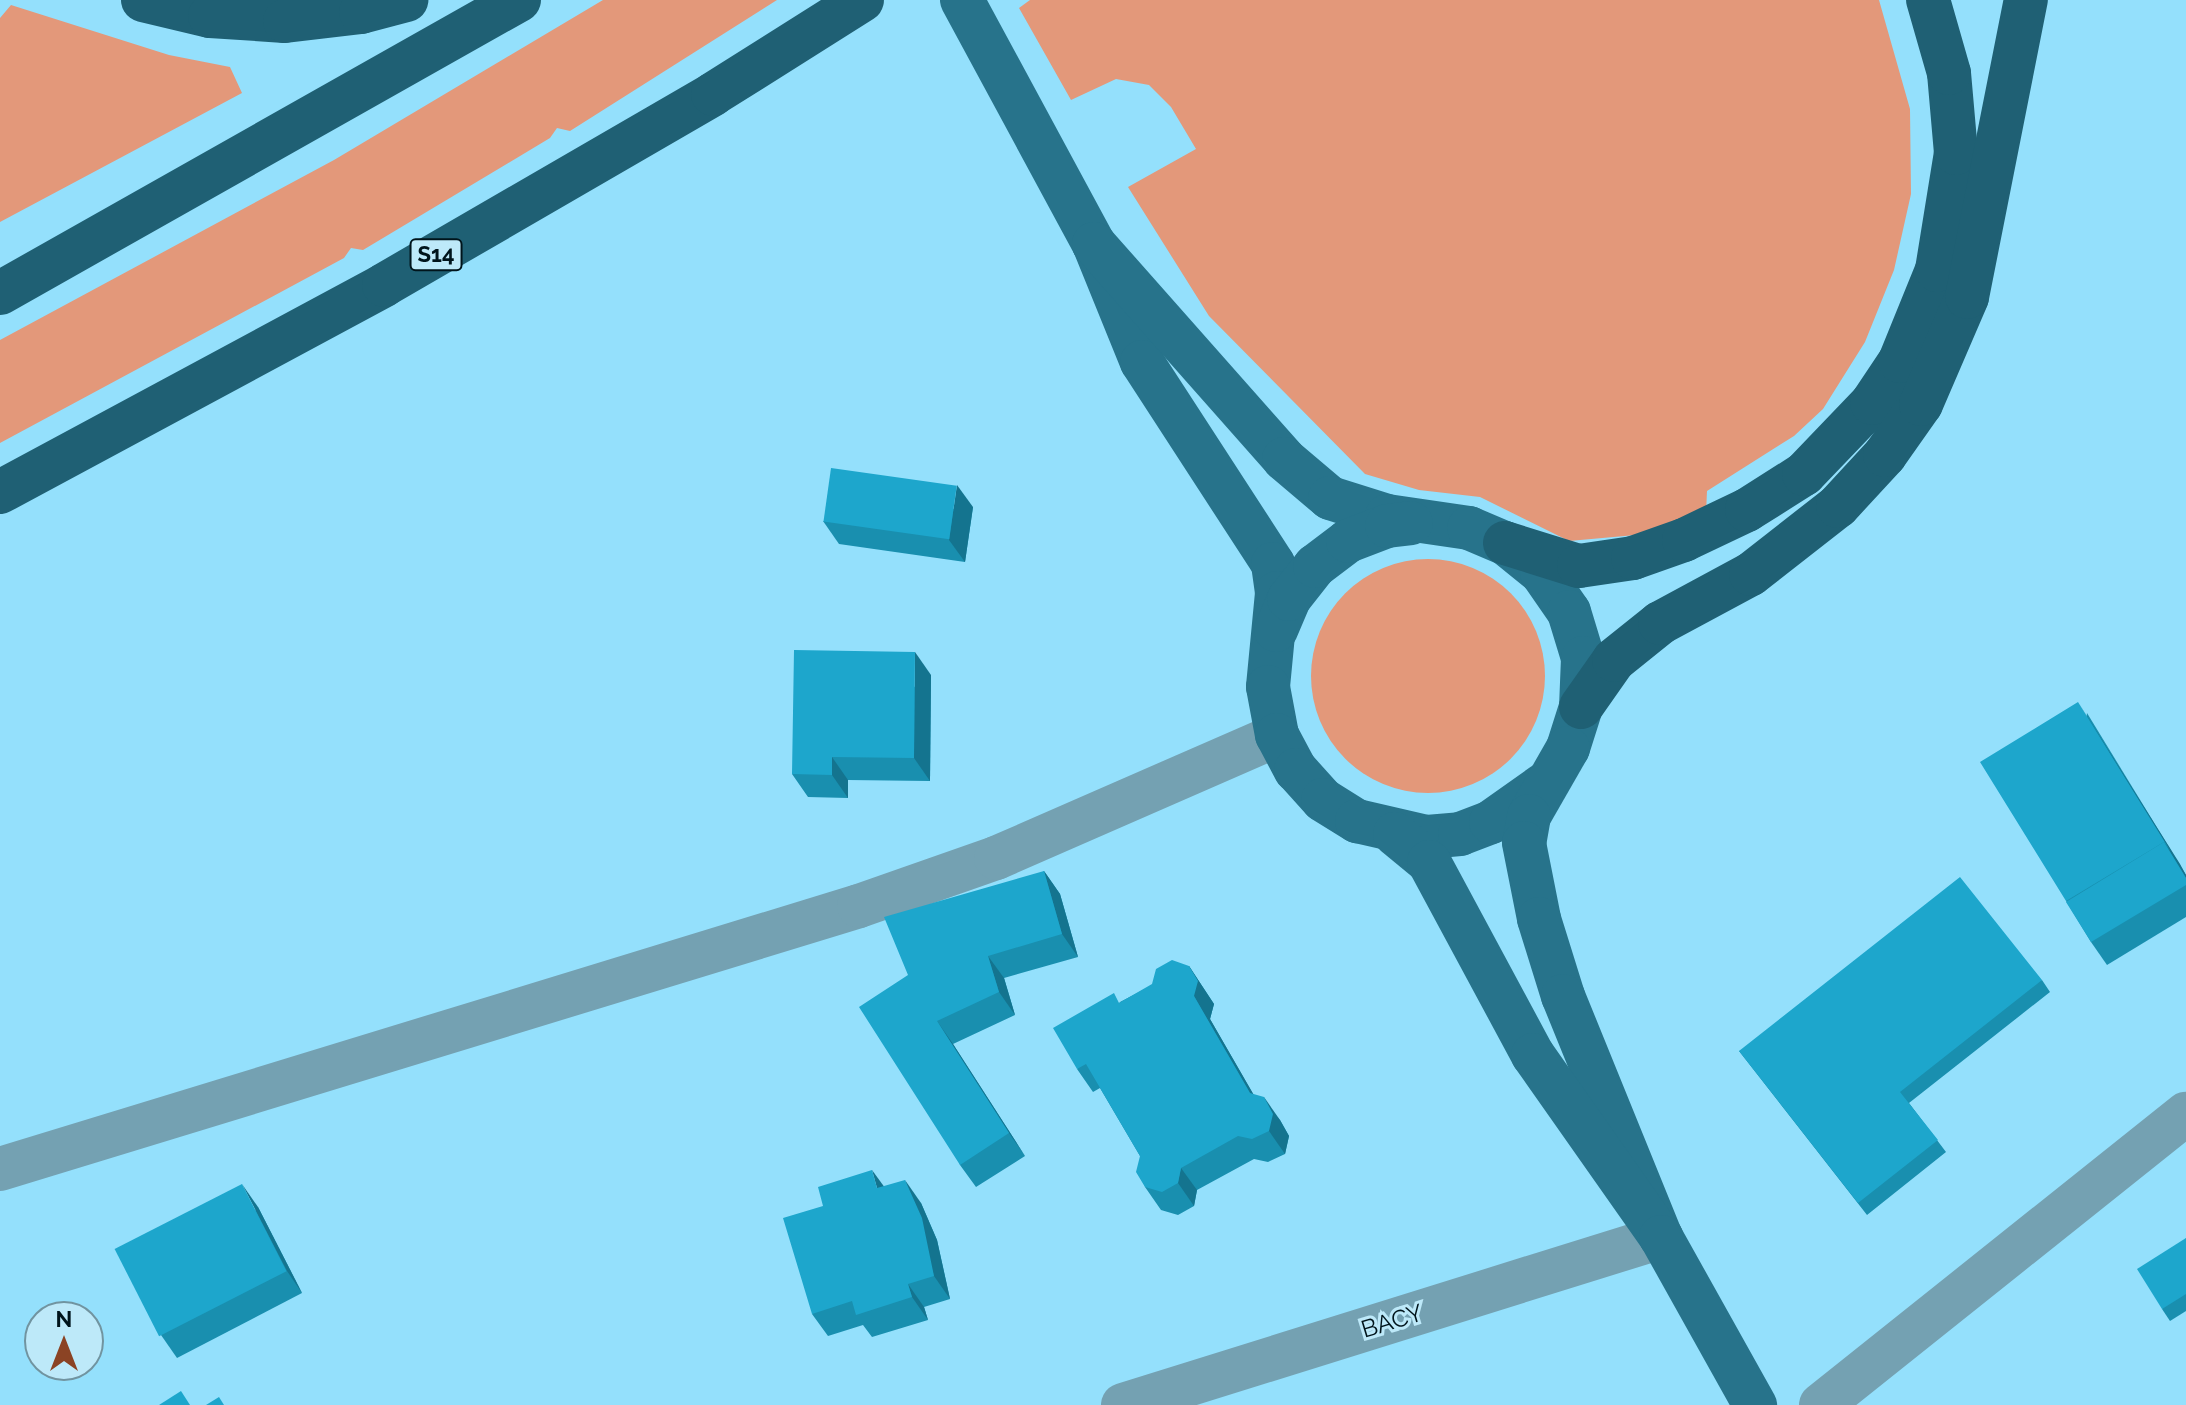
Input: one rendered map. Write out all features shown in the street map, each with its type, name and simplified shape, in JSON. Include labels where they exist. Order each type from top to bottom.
[{"type":"highway","points":[[143,0],[210,16],[285,21],[361,12],[406,0]]},
{"type":"highway","points":[[0,293],[519,0]]},
{"type":"highway","name":"S14","points":[[0,492],[384,285],[713,94],[862,0]]},
{"type":"highway","points":[[1505,543],[1579,566],[1633,558],[1684,540],[1747,510],[1804,474],[1872,403],[1900,361],[1937,270],[1956,153],[1949,73],[1928,0]]},
{"type":"highway","points":[[1581,707],[1614,660],[1660,623],[1751,574],[1838,506],[1885,455],[1921,404],[1967,297],[2026,0]]},
{"type":"main road","points":[[962,0],[1094,244],[1142,362],[1273,564],[1273,638],[1268,687],[1277,735],[1296,770],[1323,800],[1357,821],[1395,834],[1460,834],[1510,812],[1543,785]]},
{"type":"main road","points":[[1094,244],[1284,459],[1330,498],[1350,507],[1469,528],[1505,543],[1542,573],[1569,612],[1583,658],[1581,707],[1568,748],[1543,785],[1529,816],[1524,843],[1539,919],[1563,996],[1661,1237]]},
{"type":"main road","points":[[1273,638],[1298,588],[1315,566],[1348,541],[1387,526],[1429,522]]},
{"type":"main road","points":[[1395,834],[1429,862],[1533,1055],[1661,1237],[1755,1405]]},
{"type":"street","points":[[0,1169],[859,906],[996,858],[1277,735]]},
{"type":"street","points":[[1821,1405],[2186,1114]]},
{"type":"street","name":"BACY","points":[[1123,1405],[1661,1237]]},
{"type":"shaded area","points":[[603,0],[777,0],[570,131],[557,128],[550,138],[363,250],[351,248],[344,258],[0,443],[0,340],[334,160]]},
{"type":"shaded area","points":[[1030,0],[1879,0],[1910,109],[1911,194],[1894,270],[1865,342],[1823,409],[1794,436],[1707,491],[1706,514],[1647,534],[1569,541],[1480,497],[1419,490],[1365,474],[1209,316],[1128,187],[1196,149],[1171,107],[1149,85],[1116,79],[1071,100],[1019,8]]},
{"type":"shaded area","points":[[11,5],[169,55],[230,67],[242,93],[0,222],[0,18]]},
{"type":"shaded area","points":[[1428,559],[1473,568],[1493,579],[1510,594],[1525,611],[1536,631],[1545,676],[1536,721],[1525,741],[1510,758],[1493,773],[1473,784],[1428,793],[1383,784],[1363,773],[1346,758],[1331,741],[1320,721],[1311,676],[1320,631],[1331,611],[1346,594],[1363,579],[1383,568]]},
{"type":"building","points":[[831,468],[957,486],[949,539],[823,521]]},
{"type":"building","points":[[794,650],[915,652],[914,758],[832,757],[832,775],[792,774]]},
{"type":"building","points":[[2078,702],[2171,852],[2164,842],[2066,901],[1980,762]]},
{"type":"building","points":[[2164,842],[2186,878],[2186,885],[2091,942],[2066,902]]},
{"type":"building","points":[[1044,871],[1062,934],[988,956],[999,992],[937,1021],[1009,1133],[960,1165],[859,1007],[908,975],[884,917]]},
{"type":"building","points":[[1960,877],[2042,980],[1900,1092],[1938,1140],[1858,1203],[1739,1051]]},
{"type":"building","points":[[1172,960],[1189,966],[1198,981],[1194,996],[1250,1093],[1264,1097],[1273,1114],[1269,1131],[1252,1139],[1238,1136],[1181,1168],[1178,1183],[1162,1192],[1145,1187],[1136,1172],[1140,1156],[1086,1064],[1077,1069],[1053,1028],[1114,993],[1119,1003],[1152,984],[1156,969]]},
{"type":"building","points":[[872,1170],[877,1188],[905,1180],[922,1218],[934,1276],[908,1284],[912,1297],[856,1315],[852,1301],[812,1314],[783,1218],[823,1206],[818,1187]]},
{"type":"building","points":[[242,1184],[286,1271],[159,1336],[115,1249]]},
{"type":"building","points":[[2186,1238],[2186,1294],[2162,1309],[2137,1269]]},
{"type":"building","points":[[181,1391],[190,1405],[159,1405]]},
{"type":"building","points":[[219,1397],[224,1405],[206,1405]]}]
